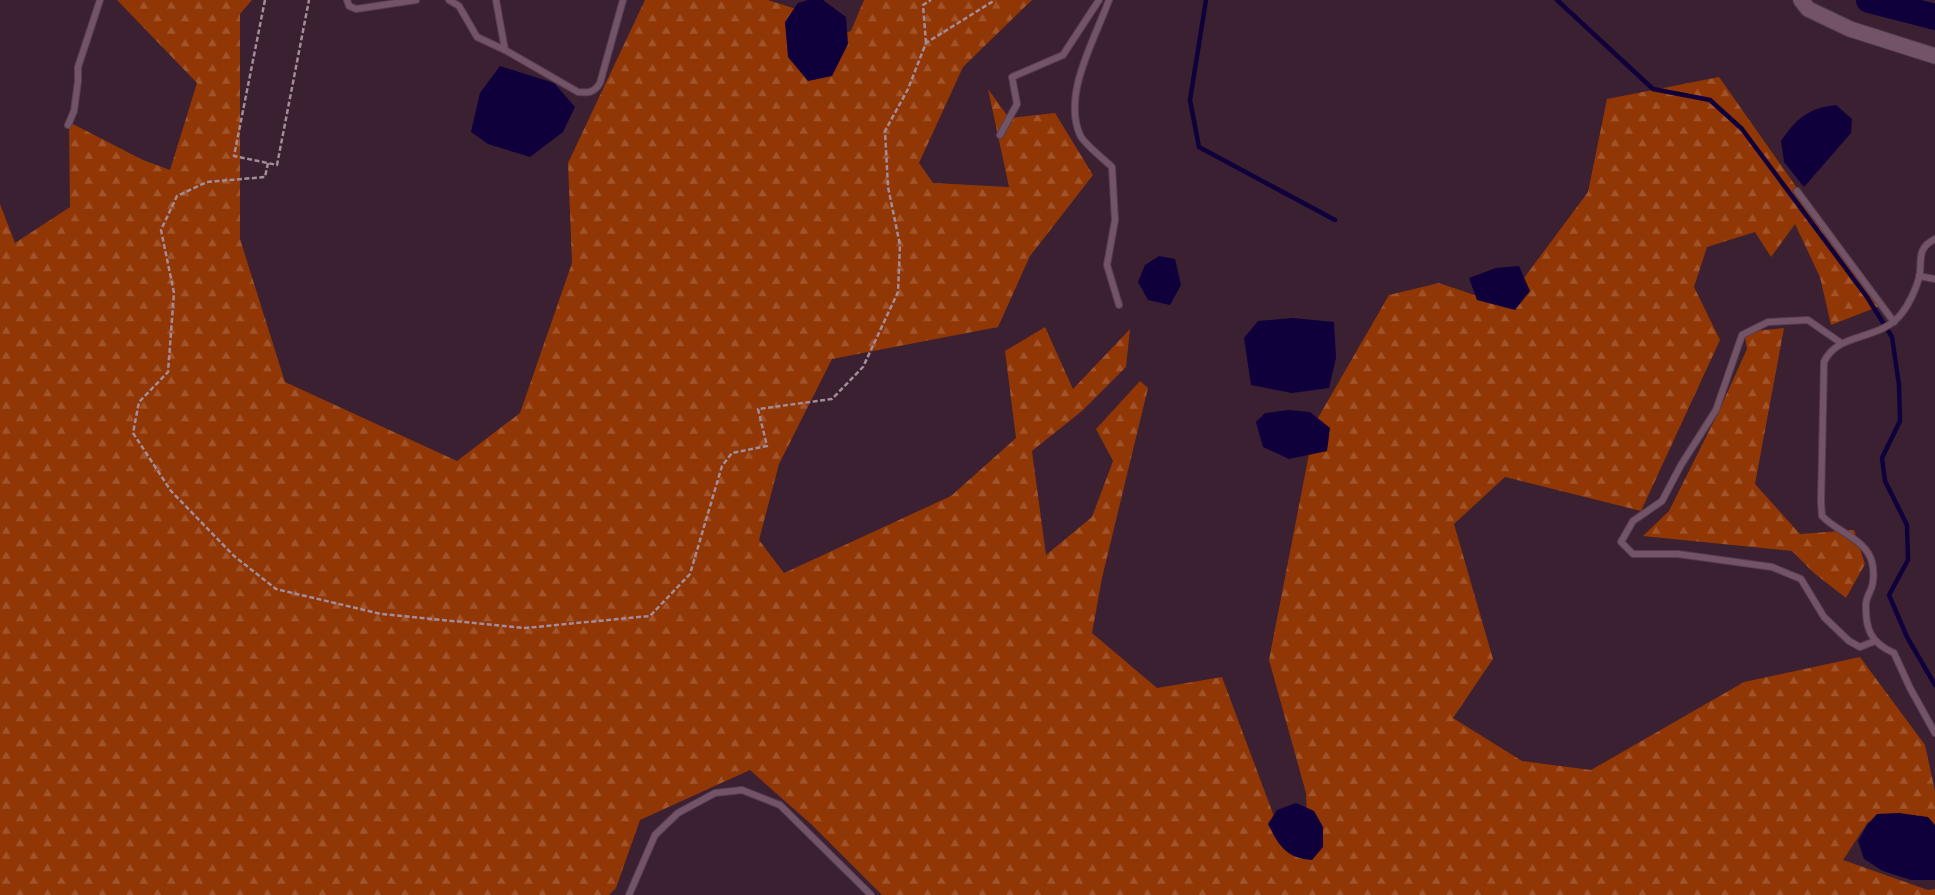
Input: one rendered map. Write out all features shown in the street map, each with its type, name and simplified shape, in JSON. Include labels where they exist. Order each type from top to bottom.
[{"type":"street","points":[[1801,0],[1808,9],[1850,29],[1935,56]]},
{"type":"lane","points":[[68,125],[74,111],[78,67],[100,0]]},
{"type":"lane","points":[[347,0],[349,6],[356,9],[416,0]]},
{"type":"lane","points":[[449,0],[459,6],[477,37],[505,50],[578,92],[588,93],[596,90],[600,83],[623,0]]},
{"type":"lane","points":[[496,0],[505,50]]},
{"type":"lane","points":[[1000,135],[1016,104],[1012,77],[1063,55],[1099,0]]},
{"type":"lane","points":[[1109,0],[1080,73],[1074,111],[1080,137],[1112,167],[1115,220],[1108,264],[1119,305]]},
{"type":"lane","points":[[1797,191],[1894,322]]},
{"type":"lane","points":[[1935,238],[1927,242],[1922,251],[1919,260],[1919,276],[1904,312],[1894,322],[1878,332],[1841,343],[1828,352],[1824,362],[1822,390],[1822,516],[1862,545],[1872,563],[1872,587],[1866,602],[1869,631],[1881,647],[1894,653],[1910,688],[1935,733]]},
{"type":"lane","points":[[1919,276],[1935,279]]},
{"type":"lane","points":[[1841,343],[1808,320],[1768,322],[1742,334],[1716,410],[1681,464],[1662,501],[1633,521],[1621,542],[1633,554],[1678,554],[1772,567],[1801,578],[1824,618],[1850,641],[1860,647],[1875,641]]},
{"type":"lane","points":[[629,895],[655,835],[678,813],[715,793],[742,790],[780,805],[872,895]]},
{"type":"path","points":[[265,0],[234,156],[277,165],[309,0]]},
{"type":"path","points":[[268,163],[265,178],[208,182],[177,196],[161,230],[174,293],[168,372],[139,402],[133,433],[171,491],[234,556],[276,589],[381,614],[525,628],[650,616],[690,574],[722,466],[732,453],[767,446],[758,409],[832,399],[863,367],[898,292],[900,245],[888,187],[885,131],[908,89],[926,43],[923,5],[931,0]]},
{"type":"path","points":[[926,43],[995,0]]},
{"type":"green space","points":[[117,0],[252,0],[240,14],[240,239],[285,382],[457,461],[520,413],[572,263],[568,163],[645,0],[768,0],[796,9],[813,45],[851,31],[864,0],[1032,0],[963,67],[919,163],[933,183],[1009,187],[988,89],[1009,118],[1055,113],[1093,175],[1030,256],[998,327],[832,359],[779,464],[759,540],[784,573],[951,496],[1016,438],[1005,351],[1045,327],[1073,389],[1130,329],[1126,367],[1082,411],[1032,451],[1046,555],[1092,517],[1113,461],[1096,429],[1140,381],[1148,388],[1102,578],[1092,633],[1157,688],[1222,677],[1281,835],[1308,842],[1306,793],[1269,660],[1315,423],[1389,295],[1439,283],[1504,305],[1588,192],[1607,99],[1719,77],[1880,306],[1831,325],[1820,277],[1795,224],[1771,257],[1755,232],[1707,247],[1694,287],[1720,340],[1641,511],[1505,477],[1454,524],[1493,659],[1453,718],[1522,761],[1591,770],[1744,682],[1860,657],[1925,745],[1935,791],[1935,832],[1868,822],[1843,860],[1928,890],[1935,889],[1935,895],[882,895],[812,825],[750,770],[640,820],[616,888],[609,895],[0,895],[0,204],[15,243],[70,207],[69,122],[143,160],[170,170],[197,83]]},
{"type":"green space","points":[[1784,328],[1755,484],[1800,534],[1854,530],[1865,564],[1846,598],[1814,573],[1792,551],[1643,536],[1669,511],[1719,411],[1747,349],[1744,332]]},
{"type":"shaded area","points":[[808,0],[823,0],[846,17],[848,44],[832,76],[808,81],[788,57],[785,22],[798,3]]},
{"type":"shaded area","points":[[500,66],[554,83],[575,107],[563,132],[530,157],[488,144],[471,132],[480,93]]},
{"type":"shaded area","points":[[1836,105],[1852,119],[1851,133],[1804,187],[1784,162],[1781,141],[1798,121],[1810,112]]},
{"type":"shaded area","points":[[1159,256],[1175,259],[1181,285],[1170,305],[1148,300],[1138,282],[1145,265]]},
{"type":"shaded area","points":[[1519,266],[1530,291],[1515,310],[1477,300],[1469,278],[1496,268]]},
{"type":"shaded area","points":[[1293,318],[1334,322],[1336,358],[1329,388],[1292,393],[1251,385],[1244,338],[1258,321]]},
{"type":"shaded area","points":[[1289,410],[1310,412],[1330,428],[1327,451],[1289,459],[1263,447],[1256,422],[1265,413]]},
{"type":"shaded area","points":[[1296,803],[1314,811],[1323,827],[1323,847],[1312,860],[1290,854],[1280,845],[1268,824],[1277,810]]},
{"type":"shaded area","points":[[1899,813],[1928,817],[1935,825],[1935,880],[1911,880],[1883,871],[1864,859],[1858,841],[1867,825],[1877,814]]},
{"type":"waterway","points":[[1206,0],[1190,100],[1199,147],[1335,220]]},
{"type":"waterway","points":[[1557,0],[1653,89],[1710,100],[1742,129],[1867,297],[1892,337],[1899,385],[1900,421],[1882,458],[1885,481],[1907,525],[1908,560],[1889,595],[1907,637],[1935,685]]},
{"type":"waterway","points":[[1869,0],[1935,17]]}]
